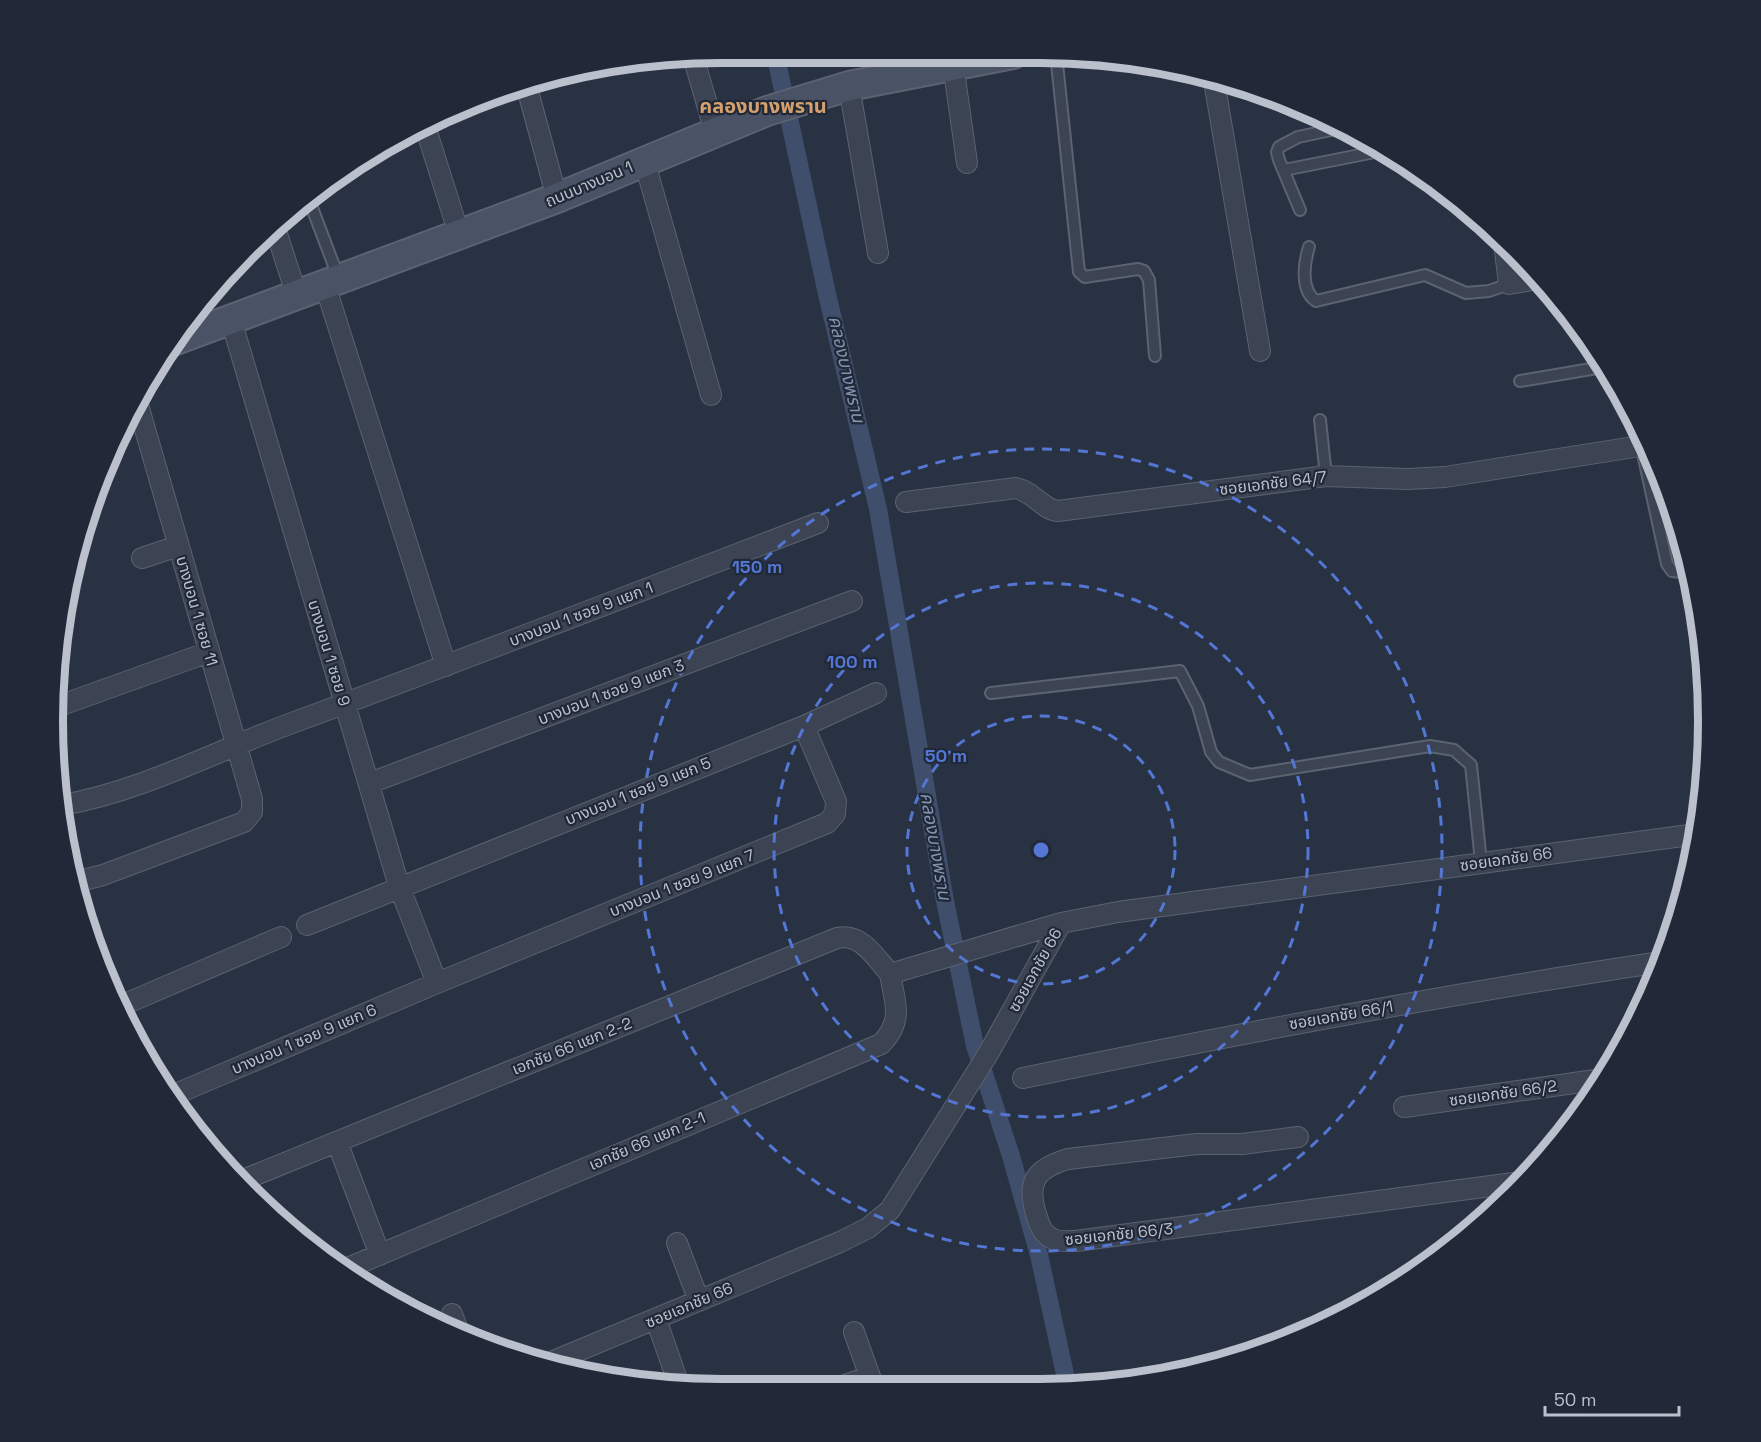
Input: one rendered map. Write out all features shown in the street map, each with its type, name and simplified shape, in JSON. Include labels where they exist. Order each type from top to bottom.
[{"type":"main road","name":"ถนนบางบอน 1","points":[[188,336],[557,198],[766,111],[849,86],[959,63]]},
{"type":"street","points":[[695,64],[715,132]]},
{"type":"street","points":[[953,64],[967,163]]},
{"type":"street","points":[[849,86],[878,253]]},
{"type":"street","points":[[1215,87],[1260,351]]},
{"type":"street","points":[[528,92],[557,198]]},
{"type":"street","points":[[427,133],[459,234]]},
{"type":"street","points":[[644,160],[711,395]]},
{"type":"street","points":[[277,235],[297,296]]},
{"type":"street","points":[[1506,257],[1509,284],[1529,281]]},
{"type":"street","points":[[332,282],[446,666]]},
{"type":"street","name":"บางบอน 1 ซอย 9","points":[[231,321],[399,886],[437,983]]},
{"type":"street","name":"บางบอน 1 ซอย 11","points":[[83,880],[103,875],[244,822],[249,818],[252,799],[140,413]]},
{"type":"street","name":"ซอยเอกชัย 64/7","points":[[906,502],[1016,488],[1032,493],[1048,508],[1058,511],[1326,476],[1408,479],[1445,477],[1638,447]]},
{"type":"street","name":"บางบอน 1 ซอย 9 แยก 1","points":[[69,805],[97,799],[236,743],[446,666],[818,523]]},
{"type":"street","points":[[142,558],[178,546]]},
{"type":"street","name":"บางบอน 1 ซอย 9 แยก 3","points":[[370,783],[852,601]]},
{"type":"street","points":[[63,704],[209,652]]},
{"type":"street","name":"บางบอน 1 ซอย 9 แยก 5","points":[[307,924],[804,726],[876,693]]},
{"type":"street","name":"บางบอน 1 ซอย 9 แยก 7","points":[[437,983],[827,823],[835,814],[836,801],[804,726]]},
{"type":"street","name":"ซอยเอกชัย 66","points":[[559,1359],[868,1228],[890,1210],[988,1054],[1061,923],[1118,912],[1687,835]]},
{"type":"street","points":[[890,974],[1061,923]]},
{"type":"street","points":[[127,1003],[281,937]]},
{"type":"street","name":"เอกชัย 66 แยก 2-2","points":[[248,1178],[837,938],[854,937],[863,943],[890,974]]},
{"type":"street","name":"ซอยเอกชัย 66/1","points":[[1023,1078],[1199,1041],[1429,999],[1652,964]]},
{"type":"street","name":"เอกชัย 66 แยก 2-1","points":[[353,1266],[881,1044],[896,1023],[890,974]]},
{"type":"street","name":"บางบอน 1 ซอย 9 แยก 6","points":[[178,1093],[437,983]]},
{"type":"street","name":"ซอยเอกชัย 66/2","points":[[1404,1107],[1592,1080]]},
{"type":"street","name":"ซอยเอกชัย 66/3","points":[[1298,1137],[1242,1144],[1197,1144],[1068,1159],[1048,1165],[1040,1172],[1032,1185],[1031,1200],[1039,1224],[1046,1234],[1054,1240],[1076,1241],[1507,1184]]},
{"type":"street","points":[[337,1142],[380,1254]]},
{"type":"street","points":[[678,1243],[699,1301]]},
{"type":"street","points":[[452,1314],[455,1323]]},
{"type":"street","points":[[656,1319],[676,1378]]},
{"type":"street","points":[[854,1332],[871,1379]]},
{"type":"lane","points":[[1057,63],[1079,272],[1085,277],[1138,269],[1144,271],[1149,280],[1155,356]]},
{"type":"lane","points":[[1300,210],[1277,152],[1284,142],[1331,131]]},
{"type":"lane","points":[[1284,170],[1372,153]]},
{"type":"lane","points":[[311,206],[332,282]]},
{"type":"lane","points":[[1309,247],[1304,264],[1305,276],[1309,294],[1316,301],[1425,275],[1466,293],[1489,291],[1509,284]]},
{"type":"lane","points":[[1520,381],[1595,368]]},
{"type":"lane","points":[[1320,420],[1326,476]]},
{"type":"lane","points":[[1649,472],[1667,564],[1672,571],[1680,572]]},
{"type":"lane","points":[[990,693],[1180,671],[1198,706],[1211,752],[1219,762],[1250,775],[1430,746],[1454,750],[1471,765],[1481,862]]},
{"type":"waterway","name":"คลองบางพราน","points":[[777,63],[827,294],[878,509],[945,901],[975,1046],[1011,1156],[1039,1255],[1066,1378]]},
{"type":"district","name":"คลองบางพราน","points":[[763,106]]}]
